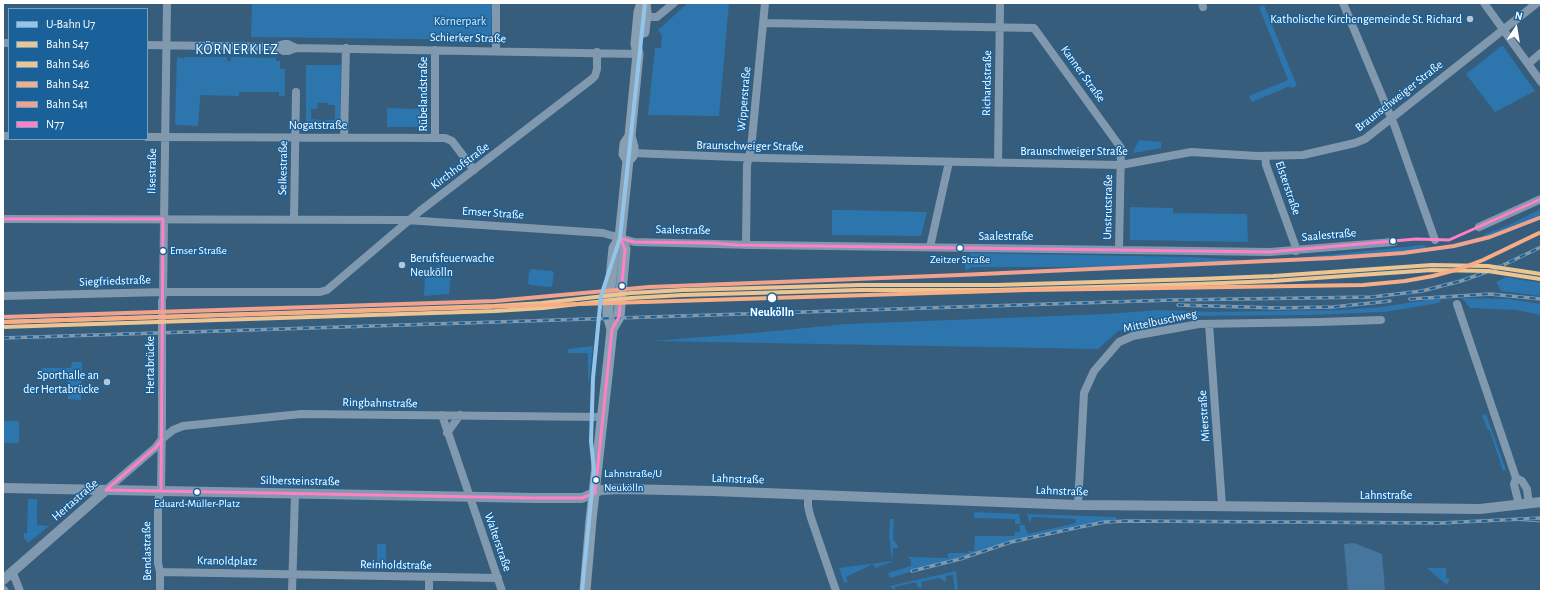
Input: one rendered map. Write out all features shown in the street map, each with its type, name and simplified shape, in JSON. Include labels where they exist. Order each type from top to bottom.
[{"type":"main road","points":[[585,591],[612,329],[608,316],[608,302],[614,248],[620,238],[630,157],[633,145],[630,136],[638,54],[636,44],[639,12],[642,3]]},
{"type":"main road","points":[[638,54],[643,45],[646,17],[645,3]]},
{"type":"street","name":"Ilsestraße","points":[[163,292],[166,3]]},
{"type":"street","points":[[496,3],[496,51]]},
{"type":"street","points":[[646,17],[657,17],[674,3]]},
{"type":"street","name":"Wipperstraße","points":[[746,245],[747,165],[751,149],[765,3]]},
{"type":"street","name":"Richardstraße","points":[[998,163],[1000,3]]},
{"type":"street","points":[[1343,3],[1391,119],[1435,240]]},
{"type":"street","points":[[1484,3],[1541,82]]},
{"type":"street","name":"Braunschweiger Straße","points":[[630,157],[1121,165],[1191,152],[1265,156],[1303,155],[1366,139],[1537,3]]},
{"type":"street","name":"Kanner Straße","points":[[764,23],[1030,27],[1037,30],[1119,144],[1121,150],[1121,165]]},
{"type":"street","name":"Schierker Straße","points":[[148,45],[275,47],[286,44],[296,48],[597,52],[638,54]]},
{"type":"street","points":[[344,138],[346,48]]},
{"type":"street","name":"Rübelandstraße","points":[[435,50],[435,138]]},
{"type":"street","name":"Kirchhofstraße","points":[[324,291],[333,286],[410,220],[592,79],[595,76],[597,69],[597,52]]},
{"type":"street","points":[[1528,64],[1541,53]]},
{"type":"street","name":"Selkestraße","points":[[294,219],[296,92]]},
{"type":"street","name":"Nogatstraße","points":[[148,137],[445,138],[452,141],[474,170]]},
{"type":"street","name":"Elsterstraße","points":[[1265,156],[1266,165],[1296,250]]},
{"type":"street","points":[[930,247],[948,162]]},
{"type":"street","name":"Unstrutstraße","points":[[1119,249],[1121,165]]},
{"type":"street","points":[[1479,227],[1541,200]]},
{"type":"street","name":"Emser Straße","points":[[3,218],[410,220],[603,233],[620,238]]},
{"type":"street","name":"Saalestraße","points":[[620,238],[634,242],[746,245],[1270,252],[1393,242]]},
{"type":"street","name":"Siegfriedstraße","points":[[3,296],[163,292],[324,291]]},
{"type":"street","name":"Hertabrücke","points":[[162,439],[163,292]]},
{"type":"street","points":[[1457,304],[1516,478],[1514,484],[1524,505]]},
{"type":"street","name":"Mittelbuschweg","points":[[1078,505],[1083,397],[1094,372],[1114,346],[1124,339],[1189,325],[1313,323],[1381,320]]},
{"type":"street","name":"Mierstraße","points":[[1209,324],[1222,506]]},
{"type":"street","name":"Ringbahnstraße","points":[[162,439],[173,430],[183,426],[301,414],[602,417]]},
{"type":"street","name":"Walterstraße","points":[[442,415],[502,591]]},
{"type":"street","points":[[448,433],[460,415]]},
{"type":"street","name":"Hertastraße","points":[[3,580],[156,447],[162,439]]},
{"type":"street","name":"Bendastraße","points":[[160,591],[160,572],[158,563],[158,500],[161,491],[162,439]]},
{"type":"street","name":"Silbersteinstraße","points":[[3,488],[582,498],[595,493]]},
{"type":"street","name":"Lahnstraße","points":[[595,493],[607,489],[1078,505],[1480,508],[1524,505],[1541,502]]},
{"type":"street","points":[[292,591],[295,494]]},
{"type":"street","points":[[808,495],[810,515],[836,591]]},
{"type":"street","name":"Lahnstraße","points":[[1524,505],[1541,509]]},
{"type":"street","points":[[12,572],[20,591]]},
{"type":"street","name":"Kranoldplatz","points":[[160,572],[293,575]]},
{"type":"street","name":"Reinholdstraße","points":[[293,575],[498,578]]},
{"type":"street","points":[[429,577],[429,591]]},
{"type":"green space","name":"Körnerpark","points":[[252,3],[492,3],[491,40],[251,37]]},
{"type":"green space","points":[[688,3],[729,3],[719,116],[648,115],[655,48],[661,48],[662,35],[658,30]]},
{"type":"green space","points":[[1264,5],[1297,86],[1291,88],[1290,86],[1252,102],[1249,96],[1288,80],[1259,7]]},
{"type":"green space","points":[[1503,46],[1535,91],[1495,112],[1466,74]]},
{"type":"green space","points":[[177,57],[184,59],[184,57],[227,57],[227,61],[231,61],[231,57],[276,58],[276,61],[280,61],[280,69],[285,69],[285,96],[279,96],[279,92],[239,92],[239,96],[201,95],[198,126],[177,125],[175,123]]},
{"type":"green space","points":[[306,65],[341,65],[340,126],[324,125],[324,120],[335,120],[335,105],[318,103],[317,109],[311,109],[311,119],[321,120],[321,126],[306,126]]},
{"type":"green space","points":[[387,108],[423,109],[423,127],[387,127]]},
{"type":"green space","points":[[1139,140],[1161,142],[1161,148],[1134,153],[1133,152]]},
{"type":"green space","points":[[1130,207],[1173,208],[1173,213],[1247,214],[1248,242],[1130,240]]},
{"type":"green space","points":[[1541,209],[1541,218],[1485,240],[1483,235],[1507,226]]},
{"type":"green space","points":[[832,210],[927,212],[921,236],[832,235]]},
{"type":"green space","points":[[1424,245],[1430,251],[1297,259],[1297,258]]},
{"type":"green space","points":[[970,253],[1192,257],[1240,260],[1240,262],[1097,267],[971,267],[966,271],[963,255],[970,256]]},
{"type":"green space","points":[[439,265],[450,269],[451,275],[449,294],[424,296],[425,274],[431,267],[436,268]]},
{"type":"green space","points":[[531,269],[552,271],[554,273],[552,286],[530,285],[528,283],[529,272]]},
{"type":"green space","points":[[1506,277],[1541,283],[1541,296],[1501,291],[1496,282]]},
{"type":"green space","points":[[1440,298],[1441,302],[1433,304],[1384,312],[1307,315],[1188,316],[1118,331],[1098,349],[653,341],[846,324],[1107,314],[1159,310],[1213,312],[1341,310],[1382,307]]},
{"type":"green space","points":[[1462,298],[1509,299],[1541,304],[1541,315],[1516,310],[1470,308]]},
{"type":"green space","points":[[593,346],[589,382],[588,353],[568,353],[568,349]]},
{"type":"green space","points":[[72,362],[82,362],[81,400],[68,399],[68,379],[41,378],[42,368],[71,368]]},
{"type":"green space","points":[[1486,414],[1506,470],[1503,471],[1490,431],[1487,428],[1482,415]]},
{"type":"green space","points":[[3,421],[19,421],[19,443],[3,443]]},
{"type":"green space","points":[[28,499],[37,499],[37,525],[49,526],[28,543],[24,538],[24,533],[27,533]]},
{"type":"green space","points":[[974,512],[1019,514],[1021,525],[1024,525],[1028,534],[1076,523],[1075,519],[1032,517],[1030,523],[1027,514],[1116,517],[1116,520],[1086,524],[1010,542],[890,578],[888,573],[911,566],[911,559],[906,557],[948,558],[948,553],[968,553],[968,551],[974,551],[975,536],[1014,536],[1015,532],[1020,532],[1020,524],[1015,524],[1015,519],[974,518]]},
{"type":"green space","points":[[890,519],[894,519],[893,539],[898,546],[898,548],[893,548],[892,562],[875,568],[873,564],[846,577],[848,582],[844,583],[839,568],[892,561],[889,535]]},
{"type":"green space","points":[[377,544],[386,544],[386,566],[377,566]]},
{"type":"green space","points":[[1427,568],[1446,568],[1446,578],[1450,580],[1447,585]]},
{"type":"green space","points":[[956,571],[958,591],[955,591],[953,575],[946,576],[946,582],[939,578],[921,582],[922,587],[918,588],[916,582],[895,587],[895,591],[890,586]]},
{"type":"shaded area","points":[[1354,543],[1382,554],[1385,591],[1348,591],[1344,544]]},
{"type":"tram line","points":[[1511,520],[1541,522]]},
{"type":"railway","points":[[3,338],[1173,300],[1372,297],[1422,291],[1461,281],[1495,269],[1541,247]]},
{"type":"railway","points":[[1410,299],[1490,294],[1541,299]]},
{"type":"railway","points":[[1178,305],[1278,308],[1333,307],[1390,301]]},
{"type":"railway","points":[[912,571],[960,559],[1011,542],[1105,522],[1441,523],[1541,518]]},
{"type":"metro line","name":"U7","points":[[582,591],[594,470],[591,441],[593,378],[601,296],[620,238],[645,3]]},
{"type":"rail line","name":"S41","points":[[3,317],[495,301],[649,287],[1333,258],[1403,253],[1454,246],[1490,237],[1539,218]]},
{"type":"rail line","name":"S42","points":[[3,322],[1028,290],[1363,285],[1405,281],[1459,269],[1483,260],[1539,233]]},
{"type":"rail line","name":"S47","points":[[3,322],[495,306],[542,303],[631,293],[683,290],[860,285],[996,285],[1198,279],[1273,276],[1432,265],[1488,266],[1541,274]]},
{"type":"rail line","name":"S46","points":[[3,327],[495,311],[543,308],[631,298],[683,295],[860,290],[996,290],[1198,284],[1273,281],[1432,270],[1488,271],[1540,279]]},
{"type":"transit line","name":"N77","points":[[620,238],[634,242],[713,243],[737,245],[1270,252],[1416,239],[1449,240],[1541,199]]},
{"type":"transit line","name":"N77","points":[[3,219],[163,219]]},
{"type":"transit line","name":"N77","points":[[161,491],[163,219]]},
{"type":"transit line","name":"N77","points":[[595,493],[612,329],[619,317],[625,249],[620,238]]},
{"type":"transit line","name":"N77","points":[[106,490],[156,447],[162,439]]},
{"type":"transit line","name":"N77","points":[[106,490],[535,498],[582,498],[595,493]]},
{"type":"place","name":"Katholische Kirchengemeinde St. Richard","points":[[1470,19]]},
{"type":"place","name":"Zeitzer Straße","points":[[960,248]]},
{"type":"place","name":"Emser Straße","points":[[163,251]]},
{"type":"place","name":"Berufsfeuerwache Neukölln","points":[[402,265]]},
{"type":"place","name":"Neukölln","points":[[772,298]]},
{"type":"place","name":"Sporthalle an der Hertabrücke","points":[[107,382]]},
{"type":"place","name":"Lahnstraße/U Neukölln","points":[[596,480]]},
{"type":"place","name":"Eduard-Müller-Platz","points":[[197,492]]},
{"type":"district","name":"KÖRNERKIEZ","points":[[237,50]]}]
